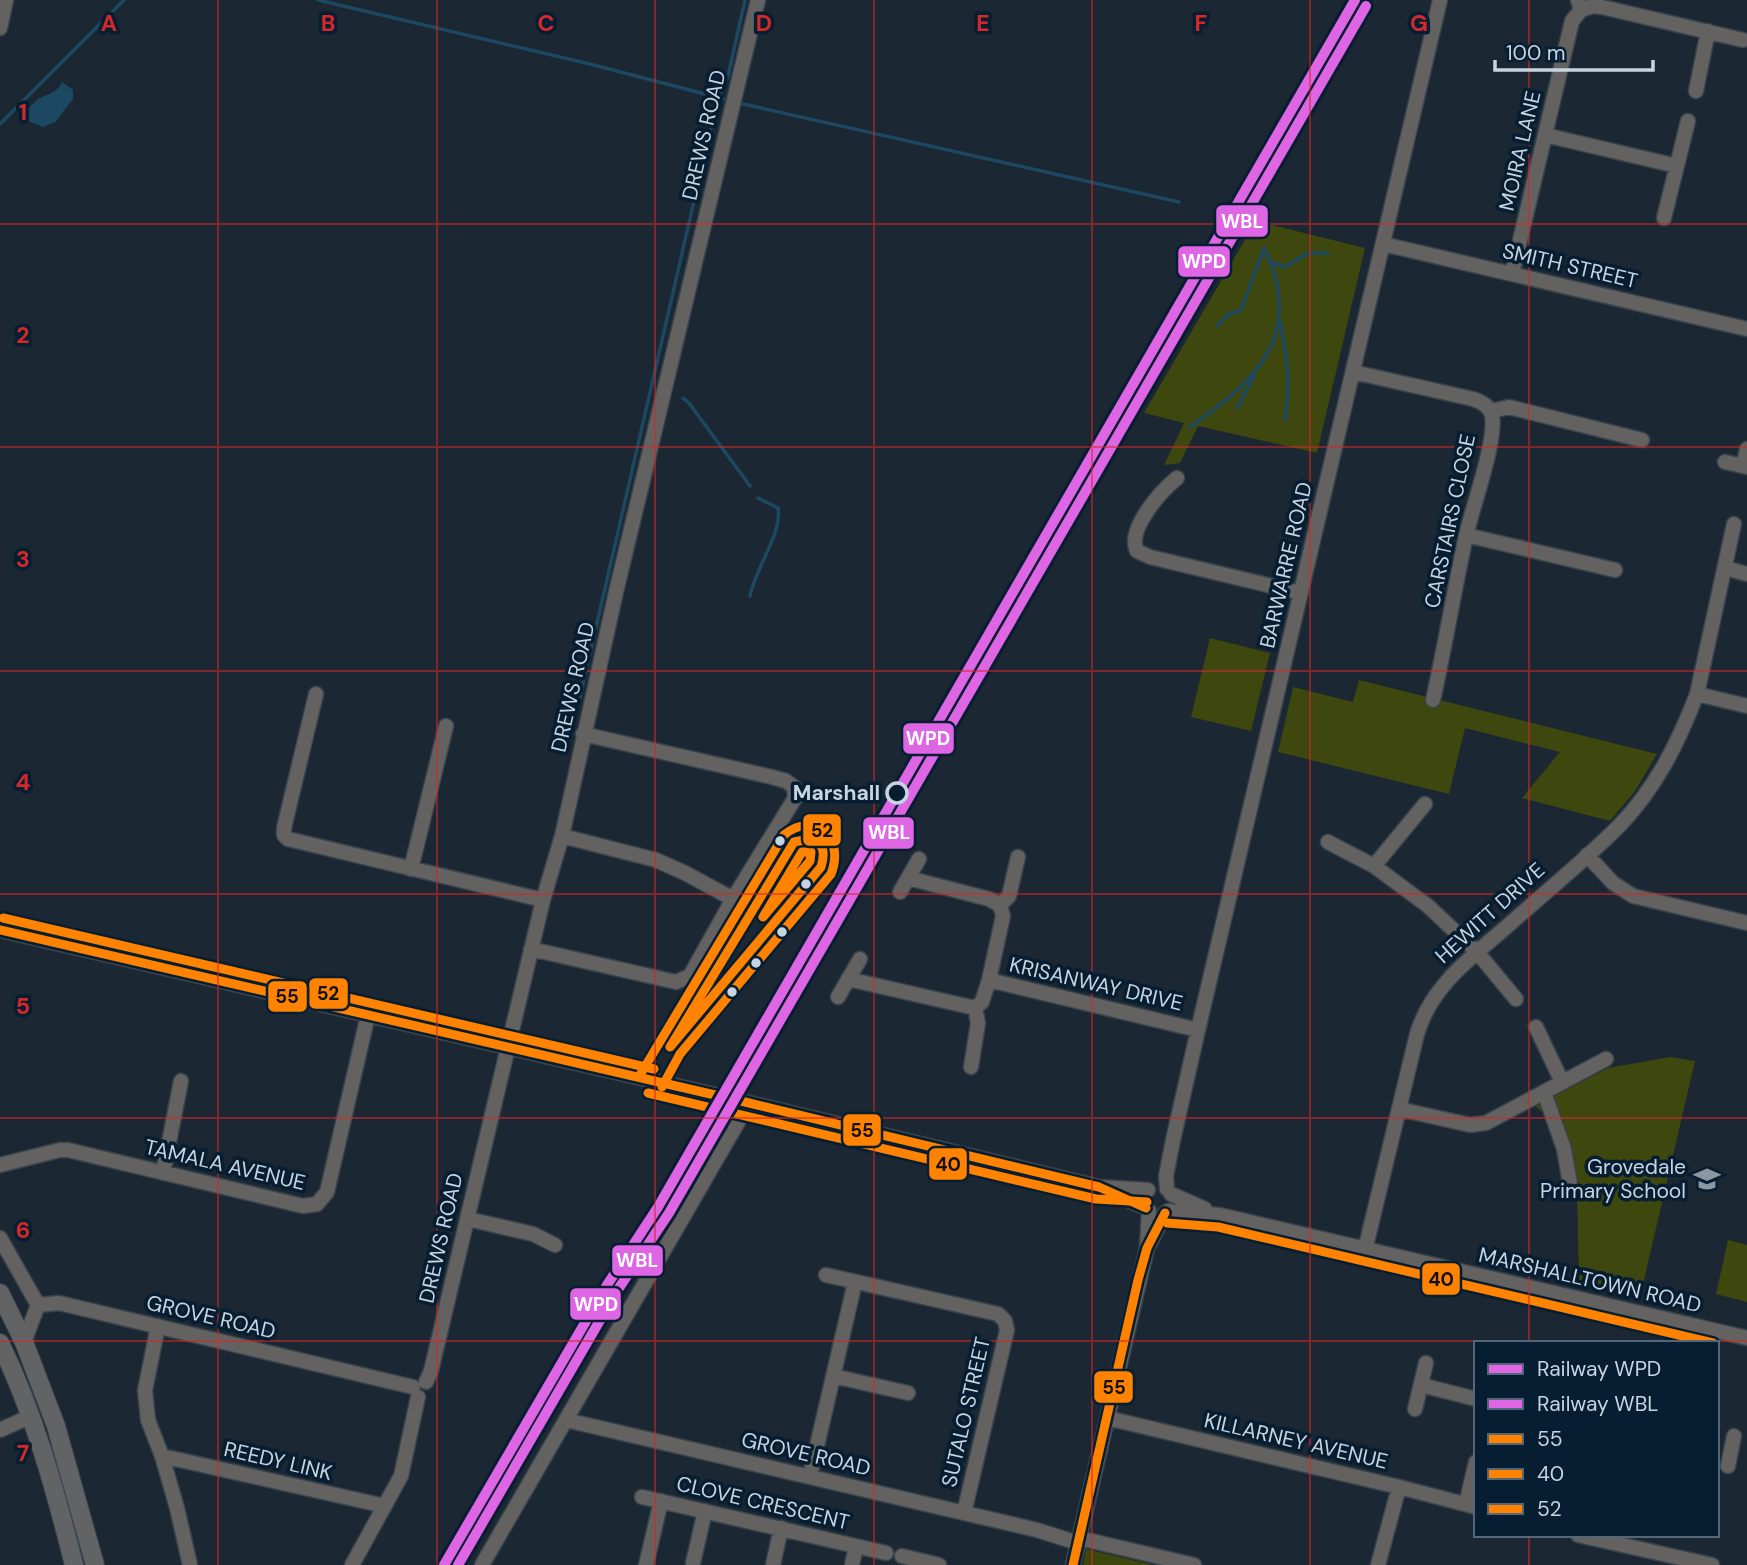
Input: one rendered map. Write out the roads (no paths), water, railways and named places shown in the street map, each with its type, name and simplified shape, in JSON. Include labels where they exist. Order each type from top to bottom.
[{"type":"main road","points":[[0,1293],[24,1342],[56,1426],[95,1565]]},
{"type":"main road","points":[[0,1343],[31,1416],[50,1474],[74,1565]]},
{"type":"main road","points":[[31,1416],[38,1410],[39,1380]]},
{"type":"street","points":[[0,27],[6,0]]},
{"type":"street","name":"DREWS ROAD","points":[[352,1565],[401,1476],[419,1389],[431,1371],[531,949],[562,836],[583,734],[758,0]]},
{"type":"street","name":"BARWARRE ROAD","points":[[1160,1190],[1440,0]]},
{"type":"street","points":[[1580,5],[1602,7],[1743,40]]},
{"type":"street","name":"MOIRA LANE","points":[[1512,274],[1572,21],[1580,5]]},
{"type":"street","points":[[1696,91],[1708,32]]},
{"type":"street","points":[[1664,218],[1688,121]]},
{"type":"street","points":[[1545,135],[1677,166]]},
{"type":"street","name":"SMITH STREET","points":[[1383,244],[1747,329]]},
{"type":"street","name":"CARSTAIRS CLOSE","points":[[1353,372],[1473,399],[1485,404],[1492,411],[1490,442],[1466,535],[1433,700]]},
{"type":"street","points":[[1492,411],[1509,407],[1642,440]]},
{"type":"street","points":[[1725,462],[1745,467],[1747,449]]},
{"type":"street","points":[[1177,478],[1159,494],[1137,530],[1134,543],[1137,551],[1150,557],[1301,593]]},
{"type":"street","name":"HEWITT DRIVE","points":[[1365,1250],[1417,1034],[1428,1004],[1446,981],[1587,855],[1633,810],[1660,775],[1697,694],[1734,524]]},
{"type":"street","points":[[1466,535],[1615,570]]},
{"type":"street","points":[[1725,568],[1747,574]]},
{"type":"street","points":[[316,694],[284,835],[293,841],[543,900]]},
{"type":"street","points":[[1697,694],[1747,706]]},
{"type":"street","points":[[411,869],[446,726]]},
{"type":"street","points":[[531,949],[676,982],[684,980],[690,976],[795,798],[794,787],[786,781],[583,734]]},
{"type":"street","points":[[1374,866],[1425,804]]},
{"type":"street","points":[[562,836],[656,860],[733,899]]},
{"type":"street","points":[[1328,842],[1374,866],[1428,906],[1477,952],[1516,999]]},
{"type":"street","points":[[1587,855],[1613,883],[1633,896],[1747,923]]},
{"type":"street","name":"KRISANWAY DRIVE","points":[[1018,857],[1009,896],[1000,905],[1003,916],[989,980],[1198,1030]]},
{"type":"street","points":[[900,892],[919,859]]},
{"type":"street","points":[[908,878],[989,899],[1000,905]]},
{"type":"street","name":"MARSHALLTOWN ROAD","points":[[0,930],[1099,1187],[1160,1190],[1220,1215],[1747,1338]]},
{"type":"street","points":[[838,997],[860,959]]},
{"type":"street","points":[[848,979],[975,1008]]},
{"type":"street","points":[[975,1008],[982,1002],[989,980]]},
{"type":"street","points":[[971,1067],[978,1023],[975,1008]]},
{"type":"street","name":"TAMALA AVENUE","points":[[0,1172],[7,1164],[68,1150],[303,1206],[317,1204],[327,1192],[368,1016]]},
{"type":"street","points":[[1536,1027],[1562,1082]]},
{"type":"street","points":[[1399,1109],[1470,1125],[1486,1123],[1606,1059]]},
{"type":"street","points":[[163,1173],[181,1082]]},
{"type":"street","points":[[1544,1092],[1564,1149],[1570,1183]]},
{"type":"street","points":[[482,1565],[749,1103]]},
{"type":"street","name":"MARSHALLTOWN ROAD","points":[[1099,1187],[1159,1215],[1167,1212],[1220,1215]]},
{"type":"street","points":[[1073,1565],[1147,1248],[1147,1210],[1144,1199],[1160,1190],[1173,1202],[1147,1248]]},
{"type":"street","points":[[468,1219],[533,1234],[555,1245]]},
{"type":"street","points":[[0,1238],[38,1305],[24,1342]]},
{"type":"street","points":[[810,1476],[855,1282],[826,1275]]},
{"type":"street","name":"SUTALO STREET","points":[[855,1282],[998,1314],[1005,1321],[1007,1330],[964,1513]]},
{"type":"street","name":"GROVE ROAD","points":[[38,1305],[59,1303],[419,1389]]},
{"type":"street","points":[[158,1326],[145,1390],[148,1420],[162,1456],[190,1565]]},
{"type":"street","points":[[1415,1409],[1426,1363]]},
{"type":"street","points":[[833,1376],[908,1393]]},
{"type":"street","points":[[1421,1385],[1474,1398]]},
{"type":"street","points":[[0,1430],[31,1416]]},
{"type":"street","name":"KILLARNEY AVENUE","points":[[1107,1418],[1471,1505]]},
{"type":"street","name":"GROVE ROAD","points":[[566,1419],[1037,1530],[1059,1530],[1079,1539],[1194,1565]]},
{"type":"street","points":[[1728,1466],[1724,1449],[1734,1436]]},
{"type":"street","name":"REEDY LINK","points":[[162,1456],[385,1506]]},
{"type":"street","points":[[1471,1505],[1474,1479]]},
{"type":"street","points":[[1378,1565],[1399,1487]]},
{"type":"street","name":"CLOVE CRESCENT","points":[[642,1497],[886,1552]]},
{"type":"street","name":"CLOVE CRESCENT","points":[[646,1565],[661,1501]]},
{"type":"street","points":[[694,1563],[705,1511]]},
{"type":"street","points":[[773,1565],[781,1528]]},
{"type":"street","points":[[1587,1537],[1712,1565]]},
{"type":"street","name":"CLOVE CRESCENT","points":[[852,1565],[856,1546]]},
{"type":"street","points":[[902,1556],[936,1565]]},
{"type":"water","points":[[62,82],[73,90],[73,99],[55,122],[43,127],[28,121],[24,114],[29,108],[37,100],[57,89]]},
{"type":"waterway","points":[[0,124],[124,0]]},
{"type":"waterway","points":[[318,0],[590,64],[724,99]]},
{"type":"waterway","points":[[580,697],[717,101],[728,76],[745,0]]},
{"type":"waterway","points":[[739,103],[1179,202]]},
{"type":"waterway","points":[[1217,326],[1229,314],[1241,310],[1264,248]]},
{"type":"waterway","points":[[1190,427],[1236,391],[1268,352],[1277,330],[1280,306],[1276,278],[1264,248]]},
{"type":"waterway","points":[[1271,262],[1285,267],[1308,253],[1328,253]]},
{"type":"waterway","points":[[1280,322],[1287,371],[1285,420]]},
{"type":"waterway","points":[[1237,408],[1254,376]]},
{"type":"waterway","points":[[683,398],[750,486]]},
{"type":"waterway","points":[[750,596],[778,518],[778,508],[758,498]]},
{"type":"railway","points":[[1000,614],[1015,578]]},
{"type":"rail line","name":"WPD","points":[[444,1565],[607,1285],[658,1207],[1355,0]]},
{"type":"rail line","name":"WBL","points":[[458,1565],[617,1291],[669,1213],[1366,6]]},
{"type":"place","name":"Marshall","points":[[897,793]]},
{"type":"place","name":"Grovedale Primary School","points":[[1707,1179]]}]
